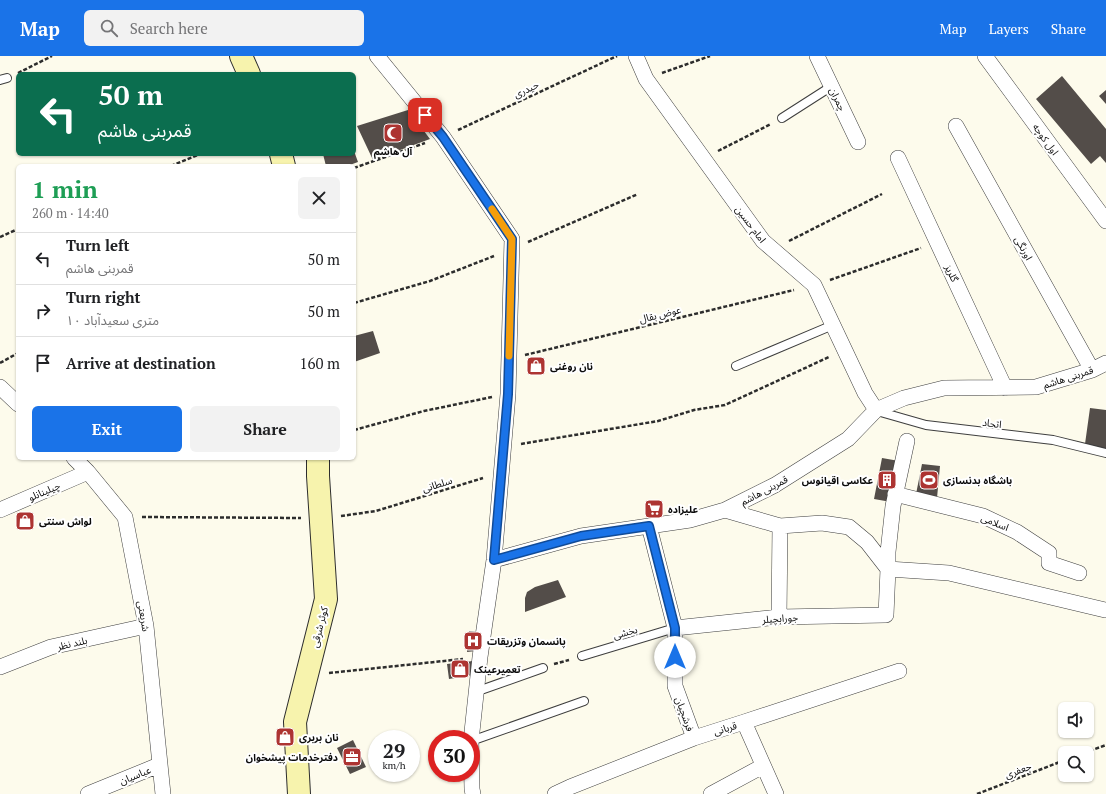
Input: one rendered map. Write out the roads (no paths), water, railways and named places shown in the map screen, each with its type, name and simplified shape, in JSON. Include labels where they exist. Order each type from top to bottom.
[{"type":"main road","points":[[241,56],[248,72]]},
{"type":"main road","name":"کوثر شرقی","points":[[299,794],[295,722],[326,599],[318,460]]},
{"type":"street","points":[[377,56],[443,137],[512,239],[508,394],[502,472],[494,560],[480,657],[478,691],[473,730]]},
{"type":"street","name":"امام حسین","points":[[636,56],[646,79],[763,241],[814,285],[865,394],[876,410]]},
{"type":"street","name":"چمران","points":[[817,56],[858,142]]},
{"type":"street","name":"اول کوچه","points":[[986,56],[1106,221]]},
{"type":"street","name":"اورنگی","points":[[956,126],[1092,370]]},
{"type":"street","name":"گلریز","points":[[898,158],[1005,388]]},
{"type":"street","name":"قمربنی هاشم","points":[[494,560],[581,536],[690,520],[725,510],[775,485],[848,439],[876,410],[904,398],[944,388],[1036,387],[1092,370],[1106,363]]},
{"type":"street","points":[[0,387],[16,402]]},
{"type":"street","points":[[888,569],[888,552],[893,506],[907,441]]},
{"type":"street","name":"شریعتی","points":[[76,460],[88,472],[125,517],[146,626],[163,794]]},
{"type":"street","name":"چیلینانلو","points":[[0,510],[88,472]]},
{"type":"street","name":"اسلامی","points":[[895,494],[983,516],[1018,532],[1049,553],[1049,563],[1078,573]]},
{"type":"street","points":[[725,510],[780,526],[822,523],[849,527],[867,542],[888,569],[949,573],[1105,610]]},
{"type":"street","name":"فرشچیان","points":[[649,526],[675,628],[675,686],[694,738]]},
{"type":"street","points":[[779,618],[780,526]]},
{"type":"street","name":"جورابچیلر","points":[[675,628],[779,618],[886,615],[888,569]]},
{"type":"street","name":"بلند نظر","points":[[0,667],[51,647],[146,626]]},
{"type":"street","name":"قربانی","points":[[555,794],[694,738],[899,671]]},
{"type":"street","points":[[744,722],[776,794]]},
{"type":"street","name":"عباسیان","points":[[88,794],[159,765]]},
{"type":"street","points":[[711,794],[764,766]]},
{"type":"street","points":[[472,782],[473,794]]},
{"type":"lane","points":[[782,118],[832,86]]},
{"type":"lane","points":[[736,366],[833,325]]},
{"type":"lane","name":"اتحاد","points":[[876,410],[926,425],[1053,440],[1106,453]]},
{"type":"lane","name":"بخشی","points":[[582,656],[675,628]]},
{"type":"lane","points":[[478,691],[542,668]]},
{"type":"lane","points":[[480,738],[584,701]]},
{"type":"place","name":"آل هاشم","points":[[393,133]]},
{"type":"place","name":"نان روغنی","points":[[536,366]]},
{"type":"place","name":"عکاسی اقیانوس","points":[[887,480]]},
{"type":"place","name":"باشگاه بدنسازی","points":[[929,480]]},
{"type":"place","name":"علیزاده","points":[[654,509]]},
{"type":"place","name":"لواش سنتی","points":[[25,521]]},
{"type":"place","name":"پانسمان وتزریقات","points":[[473,641]]},
{"type":"place","name":"تعمیرعینک","points":[[460,669]]},
{"type":"place","name":"نان بربری","points":[[285,737]]},
{"type":"place","name":"دفترخدمات پیشخوان","points":[[352,757]]}]
